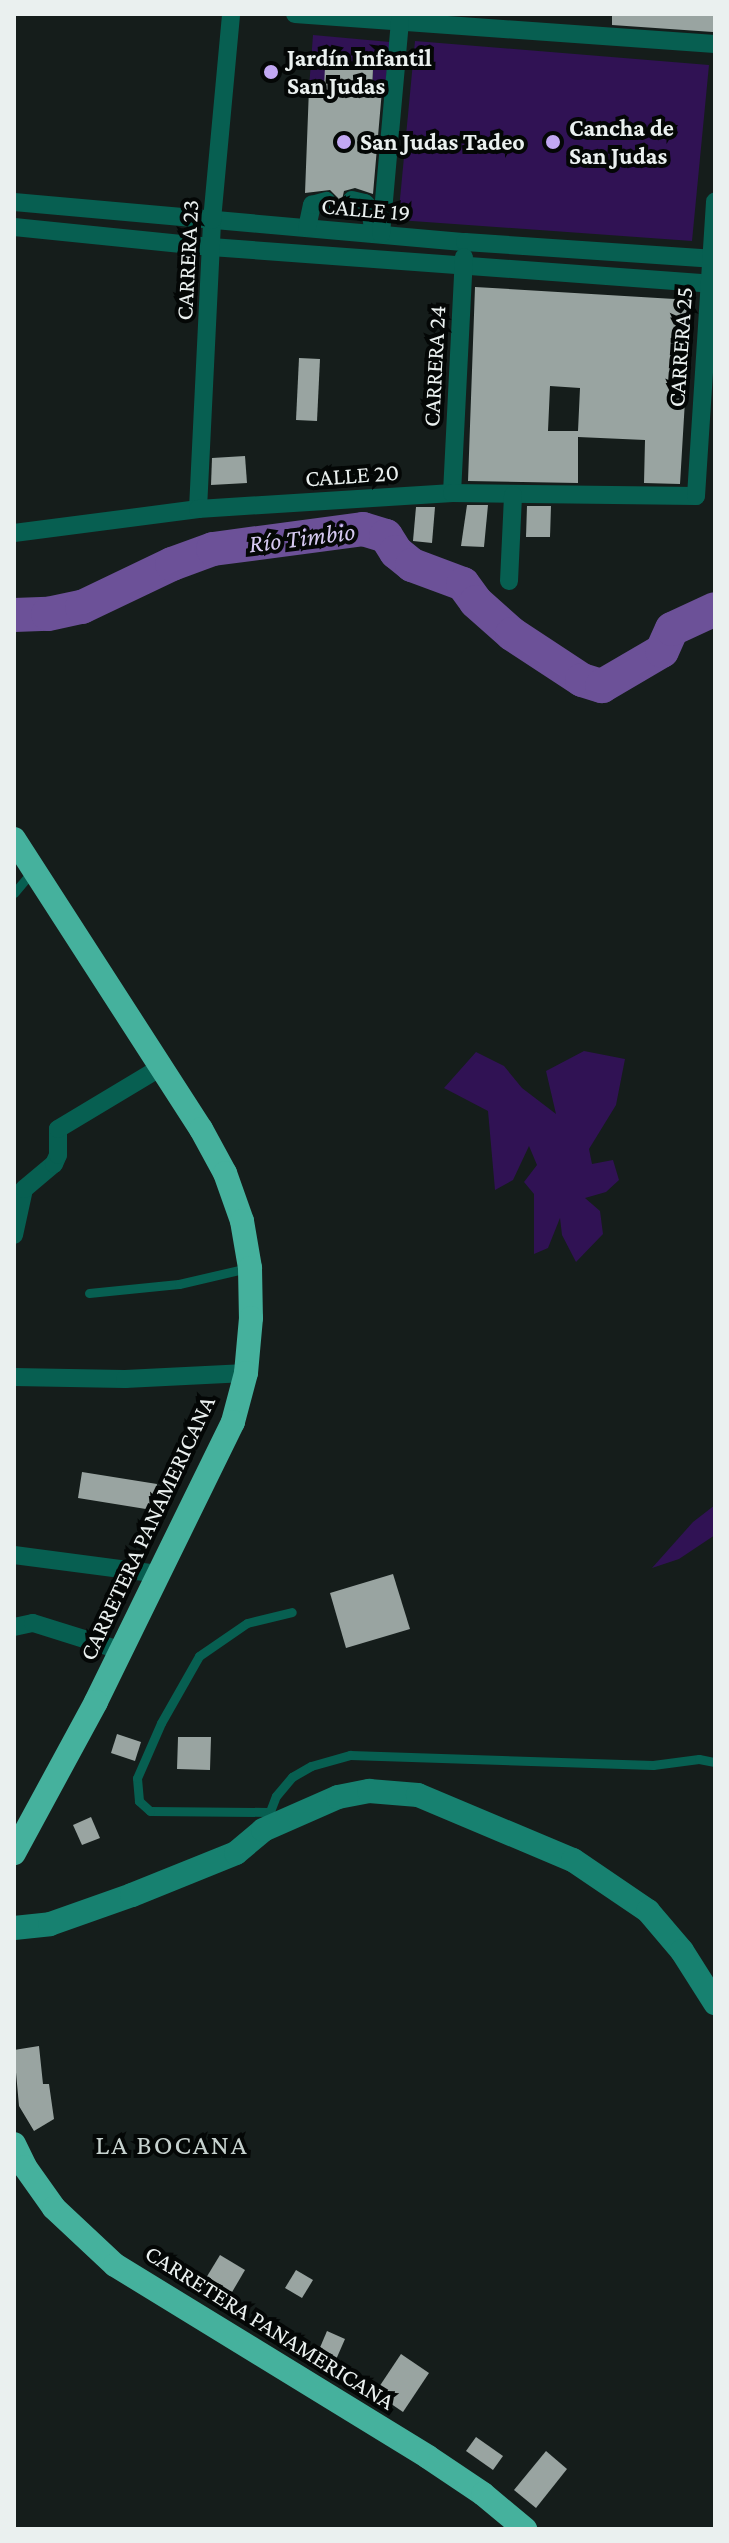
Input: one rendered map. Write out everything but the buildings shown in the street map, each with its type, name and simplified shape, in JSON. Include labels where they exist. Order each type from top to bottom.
[{"type":"highway","name":"CARRETERA PANAMERICANA","points":[[14,839],[161,1067],[225,1173],[242,1221],[250,1268],[246,1373],[233,1422],[96,1702],[14,1853]]},
{"type":"highway","name":"CARRETERA PANAMERICANA","points":[[14,2144],[25,2167],[54,2208],[115,2265],[428,2457],[483,2494],[525,2529]]},
{"type":"main road","points":[[14,1928],[50,1924],[236,1853],[265,1821],[338,1797],[369,1791],[418,1795],[573,1860],[648,1911],[682,1951],[715,2003]]},
{"type":"street","name":"CARRERA 23","points":[[198,509],[212,220],[231,14]]},
{"type":"street","points":[[295,14],[400,21],[473,20],[715,44]]},
{"type":"street","points":[[377,234],[400,21]]},
{"type":"street","points":[[352,200],[365,203],[371,210],[377,234]]},
{"type":"street","points":[[307,228],[308,210],[317,202],[326,201]]},
{"type":"street","name":"CALLE 19","points":[[14,202],[465,242],[713,259]]},
{"type":"street","name":"CARRERA 25","points":[[696,496],[708,392],[715,202]]},
{"type":"street","name":"CALLE 19","points":[[14,227],[211,247],[712,283]]},
{"type":"street","name":"CARRERA 24","points":[[452,493],[465,242]]},
{"type":"street","name":"CALLE 20","points":[[14,533],[198,509],[452,493],[696,496]]},
{"type":"street","points":[[509,581],[513,495]]},
{"type":"street","points":[[14,1235],[24,1189],[43,1176],[58,1155],[58,1129],[161,1067]]},
{"type":"street","points":[[14,1377],[125,1379],[246,1373]]},
{"type":"street","points":[[14,1555],[158,1574]]},
{"type":"street","points":[[14,1627],[33,1623],[119,1650]]},
{"type":"lane","points":[[14,893],[33,870]]},
{"type":"lane","points":[[89,1293],[179,1284],[250,1268]]},
{"type":"lane","points":[[292,1612],[247,1623],[199,1656],[161,1723],[137,1778],[139,1801],[150,1811],[265,1821],[292,1777],[311,1766],[350,1755],[653,1765],[699,1759],[715,1762]]},
{"type":"shaded area","points":[[313,35],[390,42],[385,91],[372,90],[373,69],[326,67],[324,89],[309,88]]},
{"type":"shaded area","name":"Cancha de San Judas","points":[[415,41],[709,65],[692,241],[398,220]]},
{"type":"shaded area","points":[[584,1051],[625,1059],[616,1105],[589,1149],[592,1164],[613,1160],[619,1180],[606,1192],[585,1198],[600,1211],[603,1234],[576,1262],[562,1235],[560,1218],[548,1248],[534,1254],[534,1194],[524,1182],[537,1165],[529,1146],[513,1180],[495,1190],[488,1111],[444,1088],[476,1052],[504,1066],[522,1088],[556,1114],[546,1071]]},
{"type":"shaded area","points":[[715,1505],[715,1535],[679,1559],[652,1568],[693,1522]]},
{"type":"waterway","name":"Río Timbio","points":[[14,615],[48,614],[82,607],[172,564],[213,549],[363,529],[386,536],[396,552],[412,565],[463,584],[476,602],[512,634],[582,680],[602,686],[662,651],[672,629],[715,609]]},
{"type":"place","name":"Jardín Infantil San Judas","points":[[271,72]]},
{"type":"place","name":"San Judas Tadeo","points":[[344,142]]},
{"type":"place","name":"Cancha de San Judas","points":[[553,142]]},
{"type":"district","name":"LA BOCANA","points":[[172,2145]]}]
